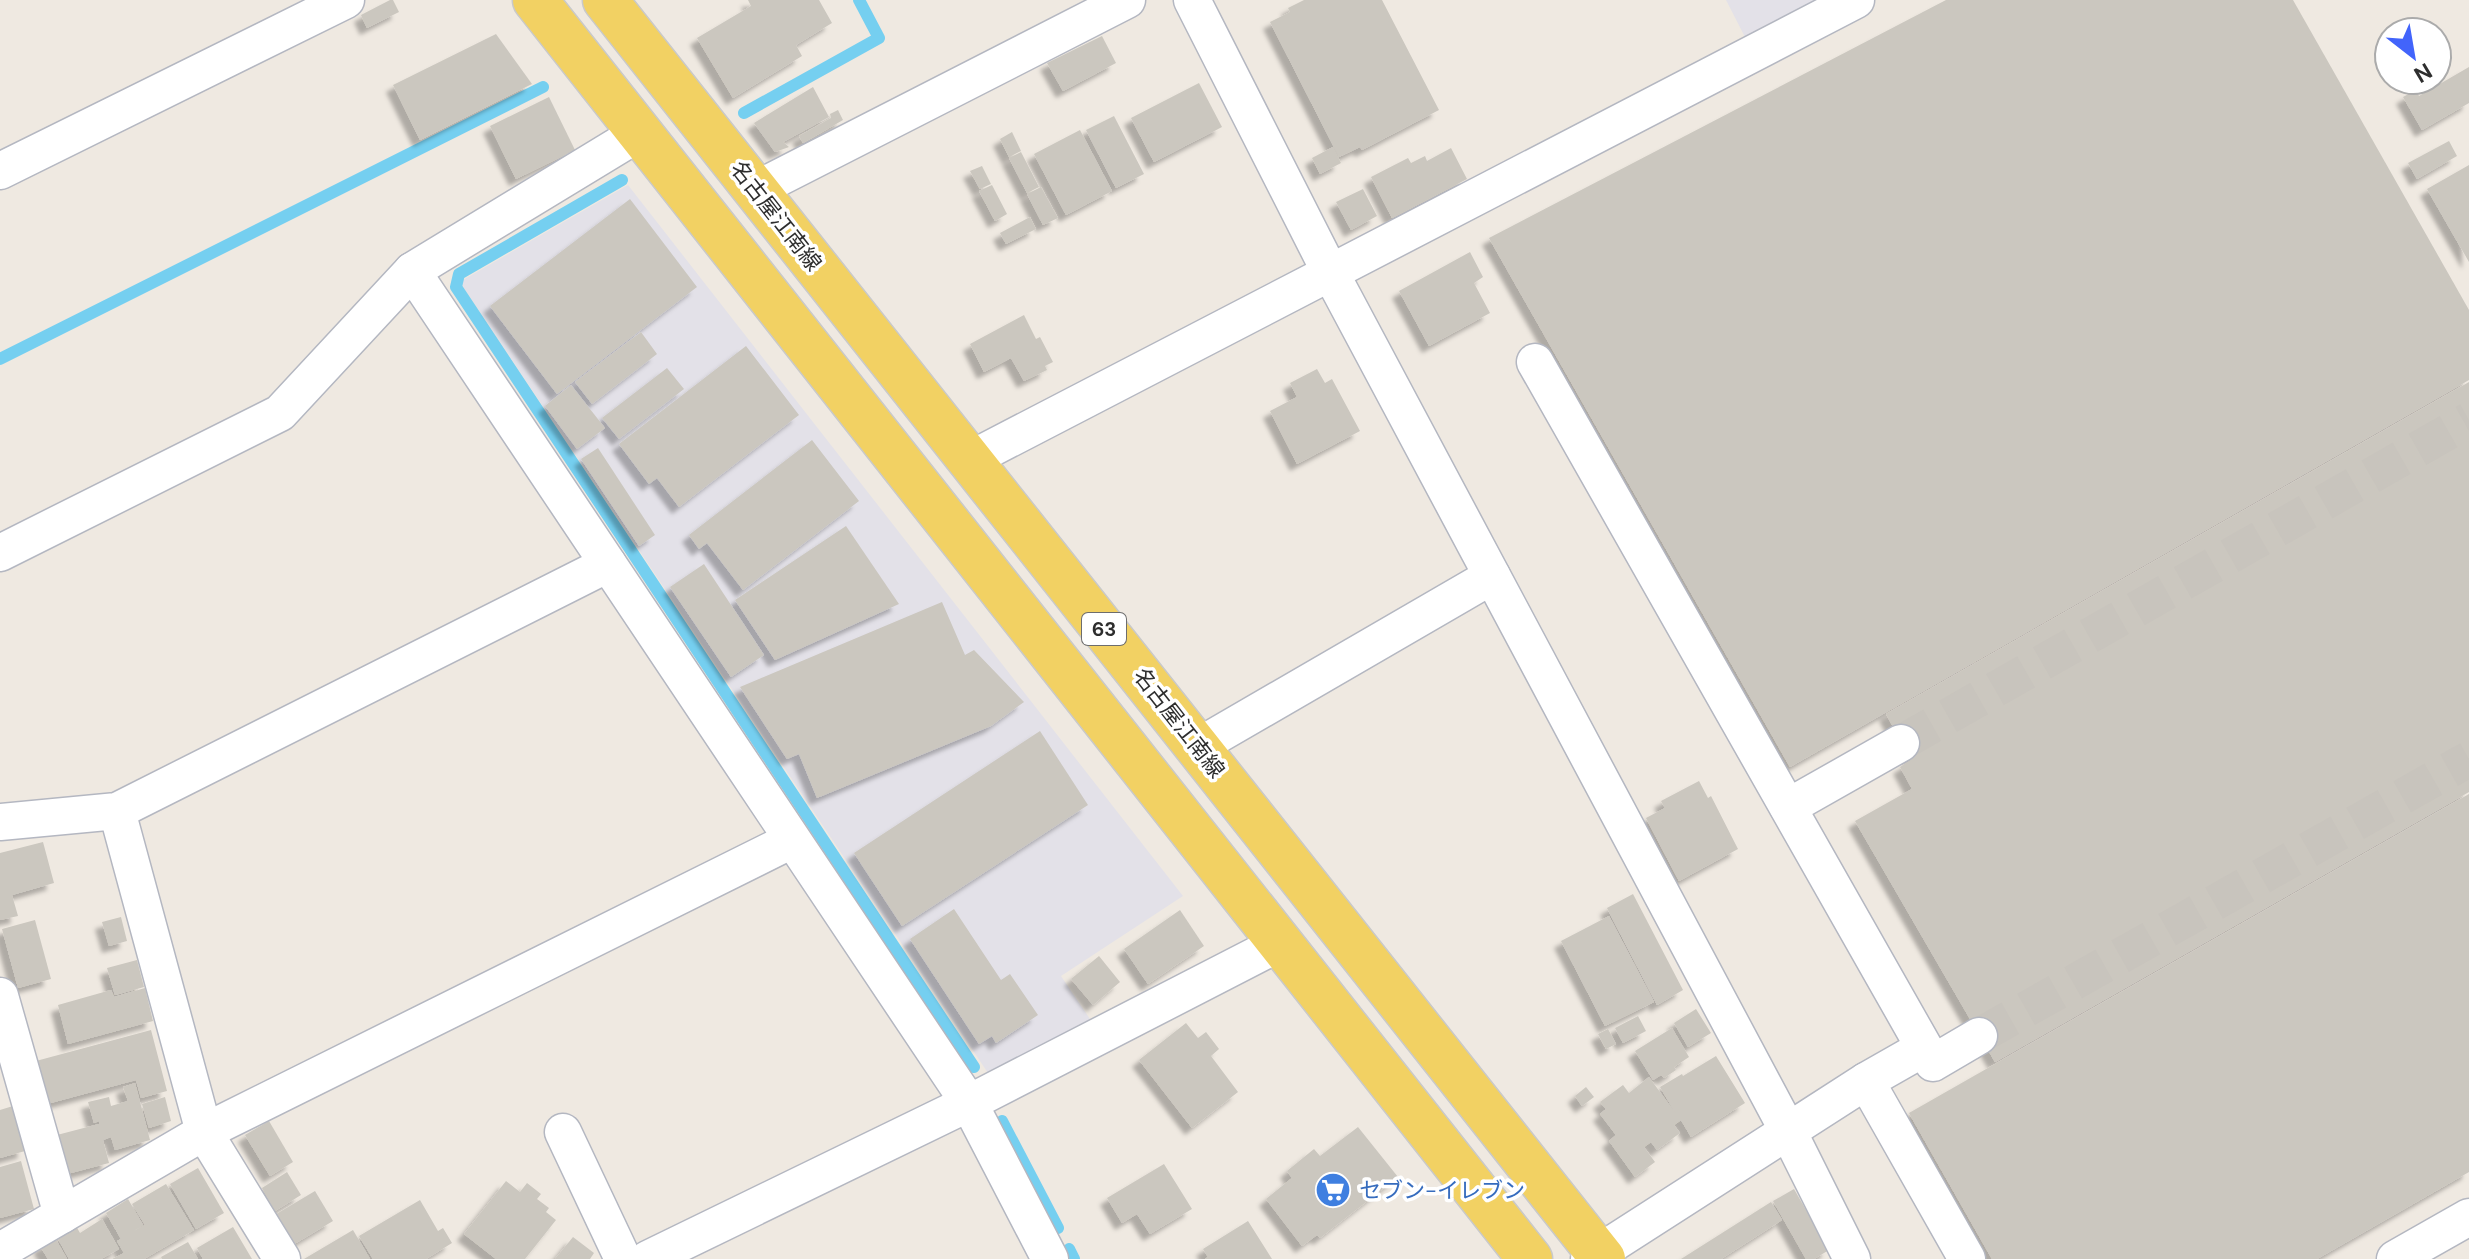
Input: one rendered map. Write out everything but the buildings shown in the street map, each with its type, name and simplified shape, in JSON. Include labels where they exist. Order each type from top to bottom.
[{"type":"main road","name":"63","points":[[535,0],[1530,1259]]},
{"type":"main road","name":"名古屋江南線","points":[[605,0],[1597,1257]]},
{"type":"street","points":[[0,171],[346,0]]},
{"type":"street","points":[[755,190],[1127,0]]},
{"type":"street","points":[[1192,0],[1330,272],[1788,1131],[1852,1259]]},
{"type":"street","points":[[969,460],[1856,0]]},
{"type":"street","points":[[0,553],[280,413],[412,271],[639,133]]},
{"type":"street","points":[[412,271],[969,1103],[1050,1259]]},
{"type":"street","points":[[1535,362],[1933,1063],[1979,1036]]},
{"type":"street","points":[[0,822],[117,811],[608,564]]},
{"type":"street","points":[[1197,747],[1492,576]]},
{"type":"street","points":[[1788,807],[1901,743]]},
{"type":"street","points":[[117,811],[204,1132],[282,1259]]},
{"type":"street","points":[[0,1251],[204,1132],[792,840]]},
{"type":"street","points":[[648,1259],[969,1103],[1280,943]]},
{"type":"street","points":[[0,996],[12,1084],[62,1215]]},
{"type":"street","points":[[1597,1257],[1866,1081],[1924,1048]]},
{"type":"street","points":[[1866,1081],[1967,1259]]},
{"type":"street","points":[[563,1132],[623,1259]]},
{"type":"street","points":[[2395,1259],[2469,1217]]},
{"type":"shaded area","points":[[1726,0],[1825,0],[1747,41]]},
{"type":"shaded area","points":[[628,185],[1183,896],[1061,976],[1092,1022],[988,1073],[462,285],[463,280]]},
{"type":"waterway","points":[[744,113],[879,38],[859,0]]},
{"type":"waterway","points":[[0,359],[543,87]]},
{"type":"waterway","points":[[622,180],[459,274],[456,287],[974,1067]]},
{"type":"waterway","points":[[1002,1121],[1058,1228]]},
{"type":"waterway","points":[[1069,1249],[1074,1259]]},
{"type":"tunnel","points":[[1901,743],[2469,420]]},
{"type":"tunnel","points":[[1979,1036],[2469,759]]},
{"type":"place","name":"セブン-イレブン","points":[[1333,1190]]}]
